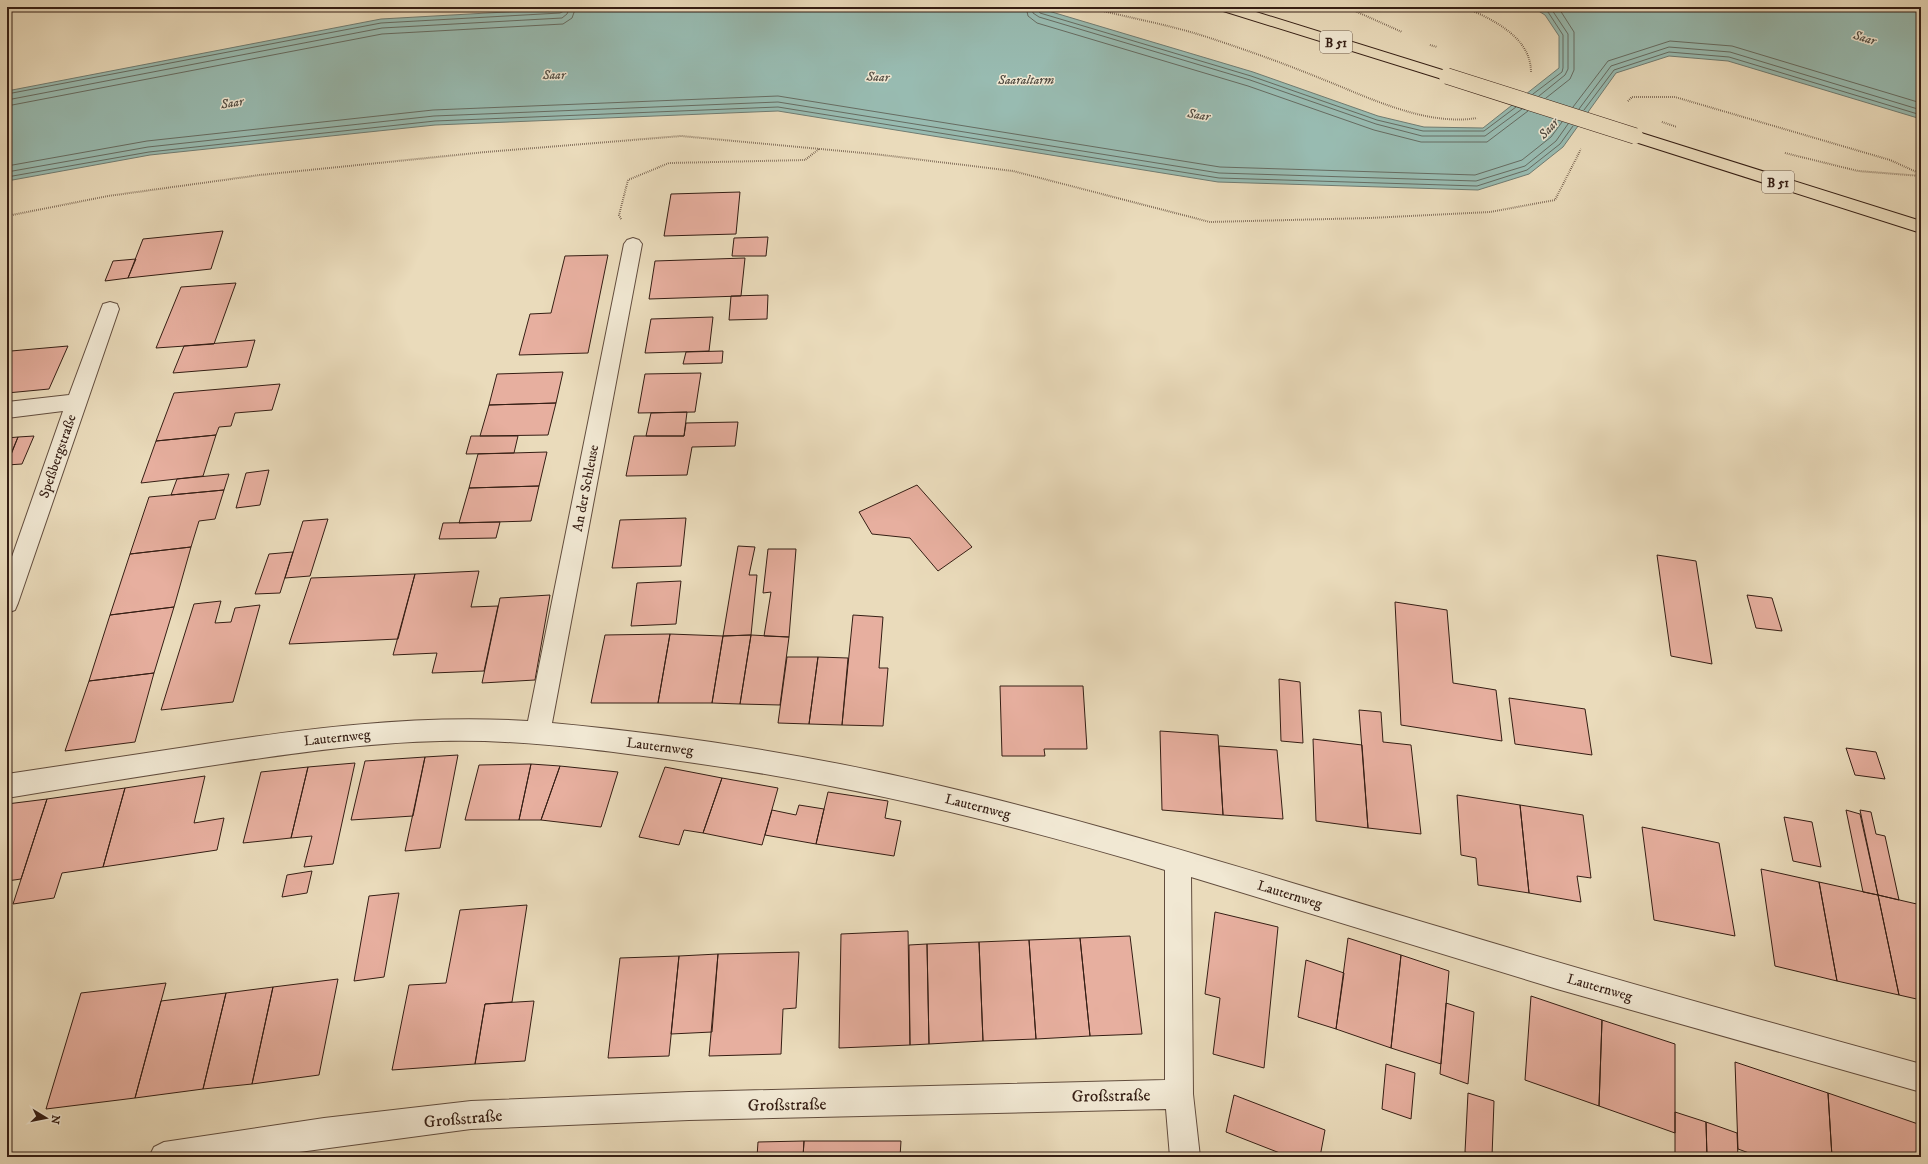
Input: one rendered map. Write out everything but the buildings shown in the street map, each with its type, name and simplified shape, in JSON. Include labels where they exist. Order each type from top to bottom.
[{"type":"main road","name":"B 51","points":[[1225,7],[1921,227]]},
{"type":"street","name":"An der Schleuse","points":[[538,733],[633,244]]},
{"type":"street","name":"Speßbergstraße","points":[[7,603],[76,402],[110,309]]},
{"type":"street","points":[[7,410],[76,402]]},
{"type":"street","name":"Lauternweg","points":[[7,786],[316,738],[399,731],[474,730],[538,733],[735,755],[811,769],[965,802],[1178,860],[1485,955],[1921,1078]]},
{"type":"street","points":[[1178,860],[1179,1094],[1185,1157]]},
{"type":"street","name":"Großstraße","points":[[164,1157],[324,1133],[471,1115],[689,1106],[1179,1094]]},
{"type":"path","points":[[1087,7],[1200,35]]},
{"type":"path","points":[[1346,7],[1402,32]]},
{"type":"path","points":[[1627,102],[1632,97],[1652,95],[1675,97],[1890,160],[1921,175]]},
{"type":"path","points":[[7,216],[108,196],[260,175],[486,152],[673,136],[820,148],[1012,171],[1210,222],[1370,218],[1490,212],[1555,200],[1584,144]]},
{"type":"path","points":[[633,244],[619,215],[628,180],[669,163],[805,160],[820,148]]},
{"type":"path","points":[[1783,152],[1858,171],[1921,175]]},
{"type":"water","name":"Saaraltarm","points":[[594,7],[1035,7],[1253,72],[1378,116],[1424,127],[1483,128],[1559,68],[1559,36],[1545,15],[1532,7],[1921,7],[1921,119],[1728,61],[1669,56],[1616,73],[1563,147],[1529,174],[1478,190],[1218,182],[778,111],[435,125],[150,155],[7,181],[7,91],[381,19]]},
{"type":"water label","name":"Saar","points":[[1865,37]]},
{"type":"water label","name":"Saar","points":[[554,74]]},
{"type":"water label","name":"Saar","points":[[878,76]]},
{"type":"water label","name":"Saar","points":[[232,102]]},
{"type":"water label","name":"Saar","points":[[1199,114]]},
{"type":"water label","name":"Saar","points":[[1548,128]]}]
